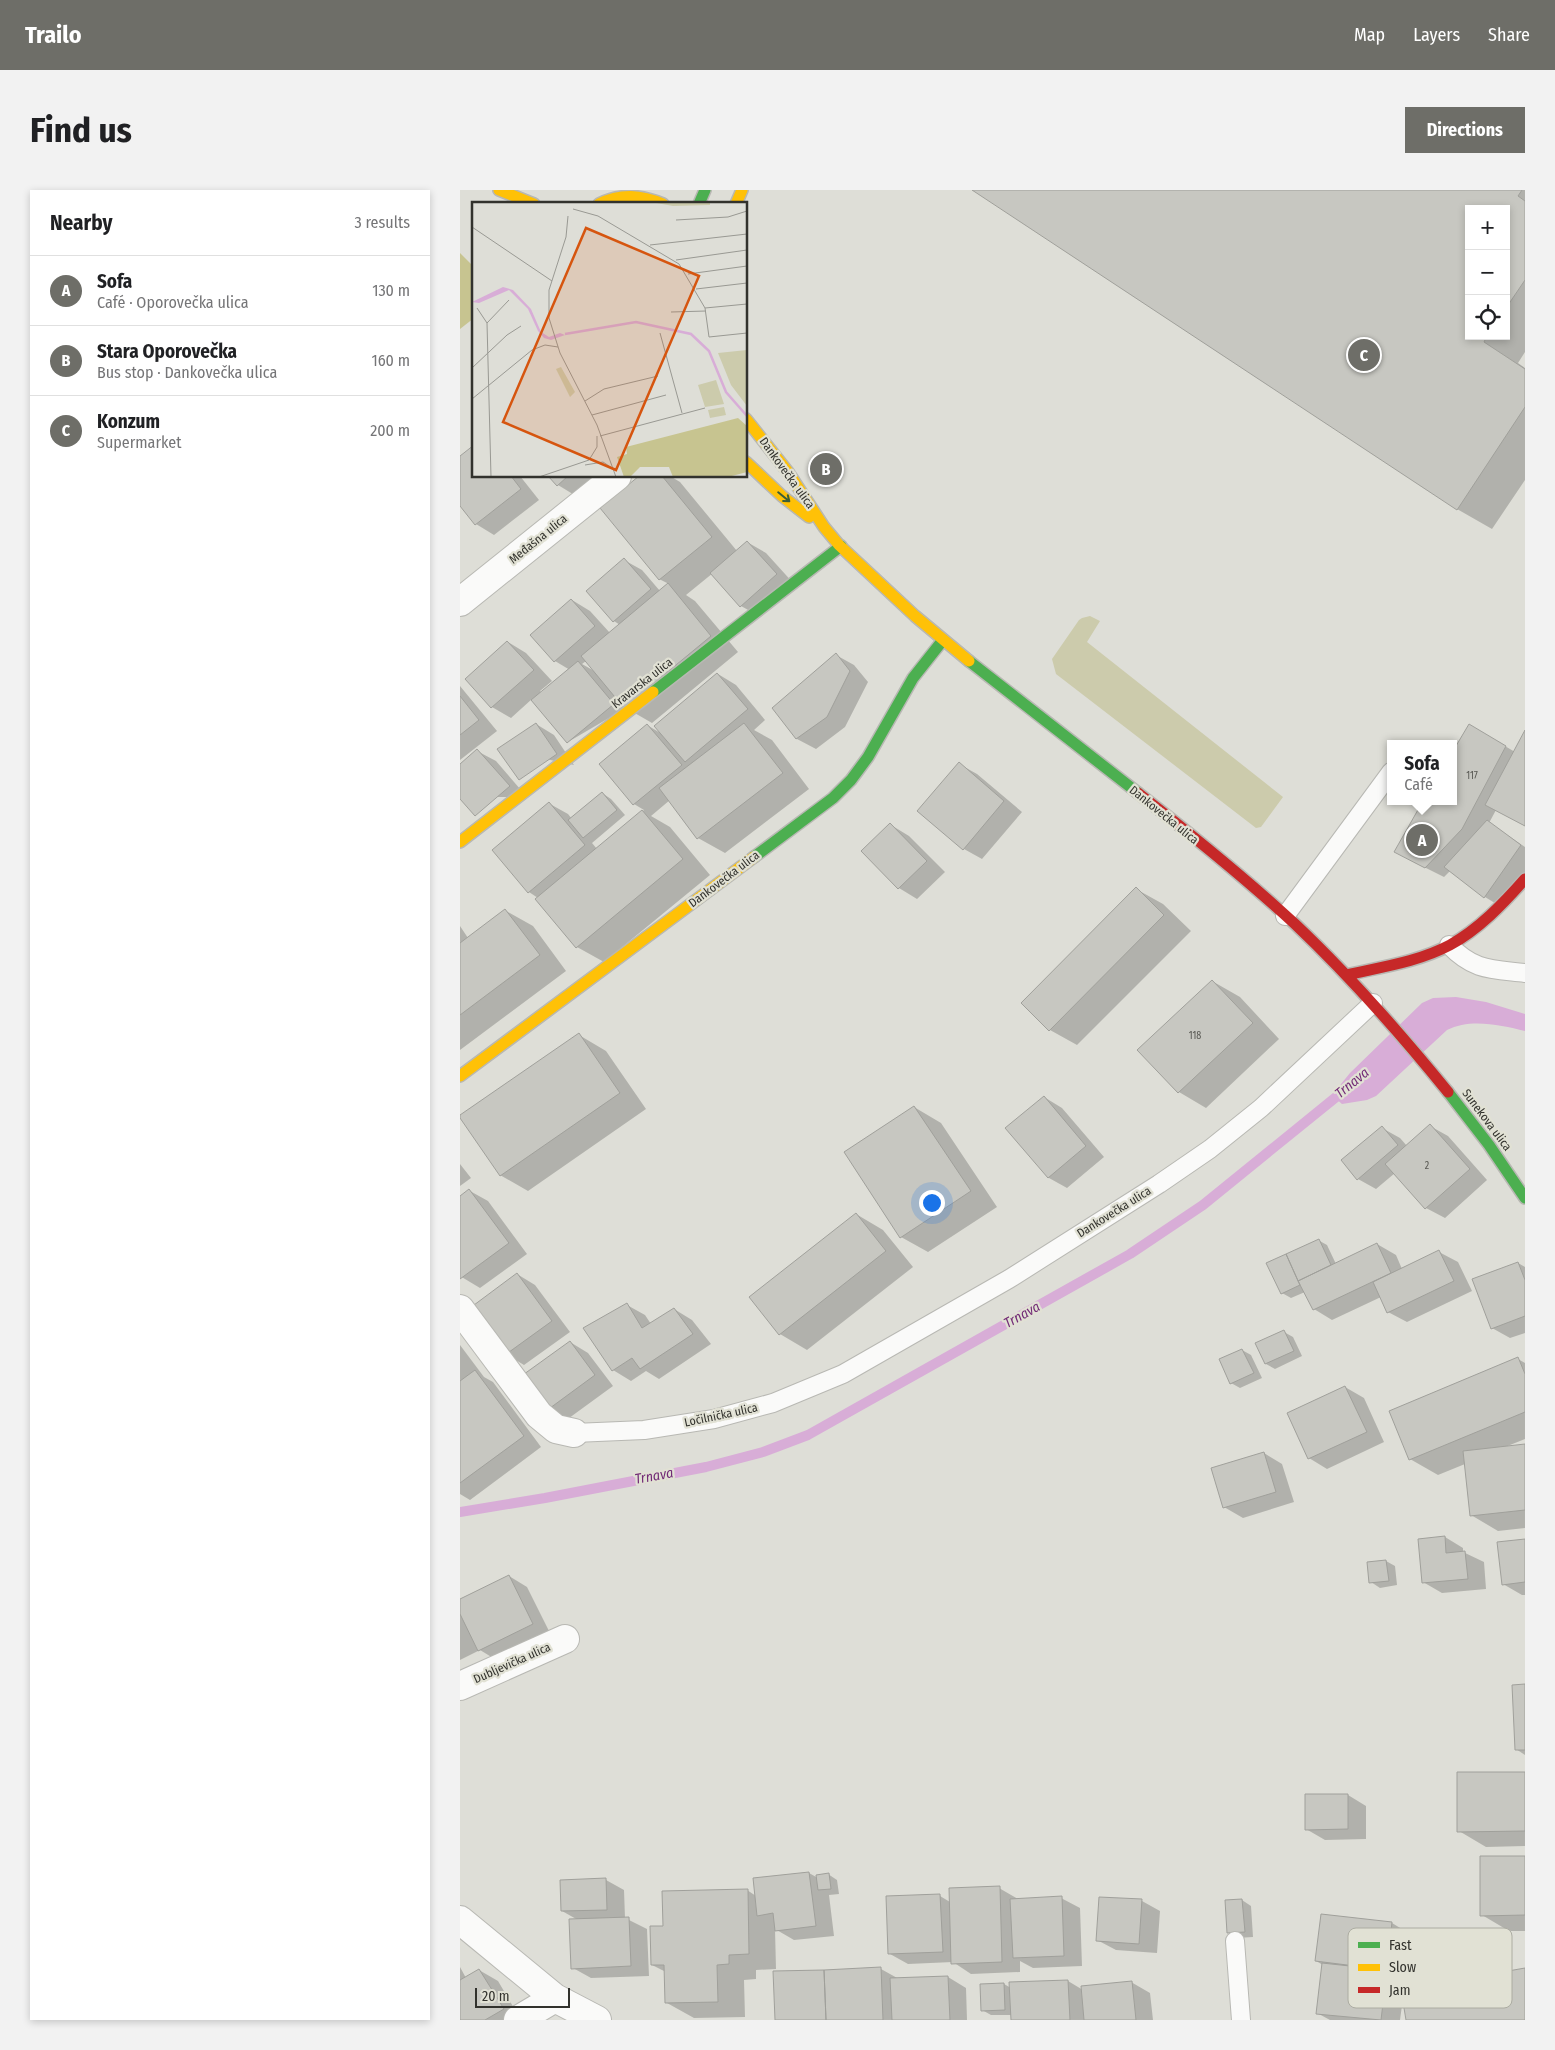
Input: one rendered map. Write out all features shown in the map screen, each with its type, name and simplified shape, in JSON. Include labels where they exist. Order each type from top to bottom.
[{"type":"main road","points":[[499,190],[512,202]]},
{"type":"main road","points":[[499,190],[529,202]]},
{"type":"main road","points":[[632,195],[645,190]]},
{"type":"main road","points":[[700,202],[705,190]]},
{"type":"main road","points":[[737,202],[742,190]]},
{"type":"main road","points":[[604,202],[619,196],[632,195],[648,197],[659,202]]},
{"type":"main road","name":"Dankovečka ulica","points":[[750,424],[800,489],[825,529]]},
{"type":"main road","name":"Dankovečka ulica","points":[[748,464],[782,496],[825,529],[865,571],[943,640],[1172,820],[1285,916],[1393,1024]]},
{"type":"main road","name":"Kravarska ulica","points":[[460,842],[841,546]]},
{"type":"main road","name":"Dankovečka ulica","points":[[460,1076],[833,798],[851,780],[868,757],[913,678],[943,640]]},
{"type":"main road","points":[[1346,975],[1406,961],[1449,945],[1488,918],[1525,879]]},
{"type":"main road","name":"Sunekova ulica","points":[[1393,1024],[1479,1130],[1525,1198]]},
{"type":"street","name":"Međašna ulica","points":[[460,602],[615,478]]},
{"type":"street","name":"Ločilnička ulica","points":[[460,1310],[538,1415],[556,1429],[574,1433]]},
{"type":"street","name":"Dubljevička ulica","points":[[460,1686],[565,1639]]},
{"type":"street","points":[[460,1920],[555,1998],[597,2020]]},
{"type":"street","points":[[518,2020],[555,1998]]},
{"type":"lane","points":[[1285,916],[1387,777]]},
{"type":"lane","points":[[1449,945],[1471,964],[1484,968],[1525,972]]},
{"type":"lane","name":"Dankovečka ulica","points":[[1009,1279],[1159,1184],[1210,1149],[1261,1108],[1373,1003]]},
{"type":"lane","name":"Ločilnička ulica","points":[[574,1433],[644,1430],[714,1419],[773,1403],[843,1374],[1009,1279]]},
{"type":"lane","points":[[1235,1941],[1241,2020]]},
{"type":"green space","points":[[1090,616],[1100,621],[1087,642],[1283,797],[1261,827],[1256,828],[1056,674],[1052,659],[1079,620]]},
{"type":"shaded area","points":[[460,253],[472,265],[472,320],[460,329]]},
{"type":"water","points":[[1456,997],[1486,1002],[1525,1014],[1525,1031],[1475,1023],[1456,1026],[1447,1030],[1376,1096],[1367,1100],[1342,1104],[1332,1095],[1350,1073],[1422,1003],[1433,998]]},
{"type":"building","points":[[972,190],[1522,190],[1518,196],[1525,201],[1525,280],[1510,302],[1510,205],[1465,205],[1465,340],[1485,340],[1484,342],[1525,369],[1525,407],[1457,510]]},
{"type":"building","points":[[472,447],[472,478],[513,478],[521,489],[475,525],[460,506],[460,456]]},
{"type":"building","points":[[550,478],[566,478],[557,486]]},
{"type":"building","points":[[637,478],[664,478],[712,537],[659,580],[600,508]]},
{"type":"building","points":[[747,541],[777,574],[740,607],[710,573]]},
{"type":"building","points":[[624,558],[651,589],[613,622],[586,591]]},
{"type":"building","points":[[668,583],[711,636],[624,708],[581,656]]},
{"type":"building","points":[[571,599],[595,626],[554,662],[530,635]]},
{"type":"building","points":[[507,641],[534,670],[491,708],[465,679]]},
{"type":"building","points":[[836,653],[850,671],[827,717],[796,739],[772,708]]},
{"type":"building","points":[[578,661],[614,704],[567,743],[531,700]]},
{"type":"building","points":[[717,673],[748,709],[685,762],[654,726]]},
{"type":"building","points":[[460,696],[479,720],[460,735]]},
{"type":"building","points":[[536,723],[557,754],[519,780],[497,749]]},
{"type":"building","points":[[744,723],[783,773],[697,839],[659,788]]},
{"type":"building","points":[[647,724],[682,765],[633,805],[599,764]]},
{"type":"building","points":[[1469,724],[1506,746],[1462,829],[1425,868],[1394,852],[1421,805],[1457,805],[1457,744]]},
{"type":"building","points":[[1525,730],[1525,826],[1485,805]]},
{"type":"building","points":[[477,749],[510,786],[475,816],[460,799],[460,764]]},
{"type":"building","points":[[959,762],[1004,801],[963,850],[917,811]]},
{"type":"building","points":[[602,792],[617,810],[583,838],[568,820]]},
{"type":"building","points":[[549,802],[585,845],[528,893],[492,850]]},
{"type":"building","points":[[642,810],[683,859],[576,948],[535,899]]},
{"type":"building","points":[[1487,820],[1521,845],[1484,898],[1444,867]]},
{"type":"building","points":[[890,823],[927,861],[898,889],[861,851]]},
{"type":"building","points":[[1136,887],[1164,915],[1049,1031],[1021,1003]]},
{"type":"building","points":[[505,909],[540,955],[460,1015],[460,943]]},
{"type":"building","points":[[1212,980],[1253,1023],[1178,1093],[1137,1050]]},
{"type":"building","points":[[579,1033],[620,1093],[500,1176],[460,1118],[460,1115]]},
{"type":"building","points":[[1044,1096],[1086,1146],[1048,1178],[1005,1128]]},
{"type":"building","points":[[914,1106],[971,1191],[900,1238],[844,1152]]},
{"type":"building","points":[[1430,1124],[1470,1169],[1425,1209],[1385,1164]]},
{"type":"building","points":[[1382,1126],[1398,1145],[1357,1180],[1341,1160]]},
{"type":"building","points":[[469,1189],[509,1243],[460,1279],[460,1196]]},
{"type":"building","points":[[856,1213],[886,1251],[779,1335],[749,1297]]},
{"type":"building","points":[[1319,1239],[1331,1265],[1298,1281],[1286,1254]]},
{"type":"building","points":[[1377,1243],[1391,1273],[1313,1310],[1298,1281]]},
{"type":"building","points":[[1439,1250],[1454,1281],[1387,1313],[1373,1282]]},
{"type":"building","points":[[1286,1254],[1300,1285],[1281,1294],[1266,1263]]},
{"type":"building","points":[[1518,1262],[1525,1280],[1525,1316],[1491,1329],[1472,1279]]},
{"type":"building","points":[[517,1273],[552,1321],[505,1355],[470,1308]]},
{"type":"building","points":[[627,1303],[642,1328],[674,1308],[693,1334],[640,1369],[632,1358],[612,1371],[583,1328]]},
{"type":"building","points":[[1284,1330],[1294,1351],[1265,1364],[1255,1343]]},
{"type":"building","points":[[570,1341],[595,1375],[546,1411],[520,1377]]},
{"type":"building","points":[[1242,1349],[1254,1373],[1230,1384],[1219,1359]]},
{"type":"building","points":[[1518,1357],[1525,1374],[1525,1412],[1409,1460],[1389,1411]]},
{"type":"building","points":[[475,1370],[524,1436],[460,1483],[460,1381]]},
{"type":"building","points":[[1345,1386],[1367,1432],[1308,1459],[1287,1413]]},
{"type":"building","points":[[1525,1444],[1525,1510],[1470,1516],[1463,1451]]},
{"type":"building","points":[[1264,1452],[1276,1492],[1223,1508],[1211,1468]]},
{"type":"building","points":[[1445,1536],[1446,1553],[1465,1551],[1468,1579],[1422,1583],[1418,1539]]},
{"type":"building","points":[[1525,1539],[1525,1582],[1502,1585],[1497,1542]]},
{"type":"building","points":[[1386,1560],[1389,1581],[1369,1583],[1367,1562]]},
{"type":"building","points":[[509,1575],[533,1624],[478,1651],[460,1614],[460,1599]]},
{"type":"building","points":[[1525,1684],[1525,1750],[1515,1750],[1512,1685]]},
{"type":"building","points":[[1457,1772],[1525,1772],[1525,1831],[1457,1832]]},
{"type":"building","points":[[1305,1794],[1348,1794],[1348,1829],[1305,1830]]},
{"type":"building","points":[[1480,1856],[1525,1856],[1525,1915],[1480,1916]]},
{"type":"building","points":[[809,1872],[816,1926],[775,1931],[773,1913],[757,1916],[753,1878]]},
{"type":"building","points":[[829,1873],[831,1889],[818,1890],[816,1875]]},
{"type":"building","points":[[606,1878],[607,1910],[561,1911],[560,1880]]},
{"type":"building","points":[[1000,1886],[1002,1962],[951,1964],[949,1888]]},
{"type":"building","points":[[748,1889],[749,1954],[729,1955],[729,1964],[717,1965],[718,2002],[665,2003],[664,1965],[651,1965],[650,1926],[663,1926],[662,1891]]},
{"type":"building","points":[[940,1894],[943,1952],[888,1954],[886,1896]]},
{"type":"building","points":[[1062,1896],[1064,1956],[1013,1958],[1010,1899]]},
{"type":"building","points":[[1099,1897],[1142,1899],[1139,1944],[1096,1941]]},
{"type":"building","points":[[1242,1899],[1245,1932],[1227,1933],[1225,1900]]},
{"type":"building","points":[[1321,1914],[1392,1922],[1391,1928],[1348,1928],[1348,1965],[1315,1961]]},
{"type":"building","points":[[629,1917],[631,1966],[571,1969],[569,1919]]},
{"type":"building","points":[[1322,1963],[1348,1966],[1348,2008],[1382,2008],[1381,2020],[1316,2014]]},
{"type":"building","points":[[881,1967],[883,2020],[826,2020],[824,1970]]},
{"type":"building","points":[[1525,1968],[1525,2020],[1406,2020],[1404,2008],[1512,2008],[1512,1970]]},
{"type":"building","points":[[479,1969],[504,2009],[485,2020],[460,2020],[460,1980]]},
{"type":"building","points":[[824,1970],[826,2020],[775,2020],[773,1971]]},
{"type":"building","points":[[948,1976],[950,2020],[892,2020],[890,1978]]},
{"type":"building","points":[[1068,1980],[1070,2020],[1011,2020],[1009,1982]]},
{"type":"building","points":[[1132,1981],[1136,2020],[1084,2020],[1081,1986]]},
{"type":"building","points":[[1004,1983],[1005,2010],[981,2011],[980,1984]]},
{"type":"waterway","name":"Trnava","points":[[460,1512],[545,1498],[706,1467],[763,1452],[808,1435],[1130,1254],[1203,1205],[1346,1089]]},
{"type":"traffic: fast","points":[[700,202],[705,190]]},
{"type":"traffic: fast","points":[[653,692],[841,546]]},
{"type":"traffic: fast","points":[[754,857],[833,798],[851,780],[868,757],[913,678],[943,640]]},
{"type":"traffic: fast","points":[[969,661],[1138,793]]},
{"type":"traffic: fast","points":[[1448,1092],[1489,1145],[1525,1198]]},
{"type":"traffic: slow","points":[[499,190],[529,202]]},
{"type":"traffic: slow","points":[[737,202],[742,190]]},
{"type":"traffic: slow","points":[[603,202],[631,196],[657,202]]},
{"type":"traffic: slow","points":[[748,422],[788,472],[824,527],[839,545],[915,616],[969,661]]},
{"type":"traffic: slow","points":[[748,464],[782,496],[809,517]]},
{"type":"traffic: slow","points":[[460,842],[653,692]]},
{"type":"traffic: slow","points":[[460,1076],[754,857]]},
{"type":"traffic: jam","points":[[1138,793],[1218,857],[1295,924],[1374,1005],[1448,1092]]},
{"type":"traffic: jam","points":[[1346,975],[1412,960],[1450,945],[1461,939],[1490,915],[1525,879]]},
{"type":"place","name":"Konzum","points":[[1364,355]]},
{"type":"place","name":"Stara Oporovečka","points":[[826,469]]},
{"type":"place","name":"Sofa","points":[[1422,840]]}]
